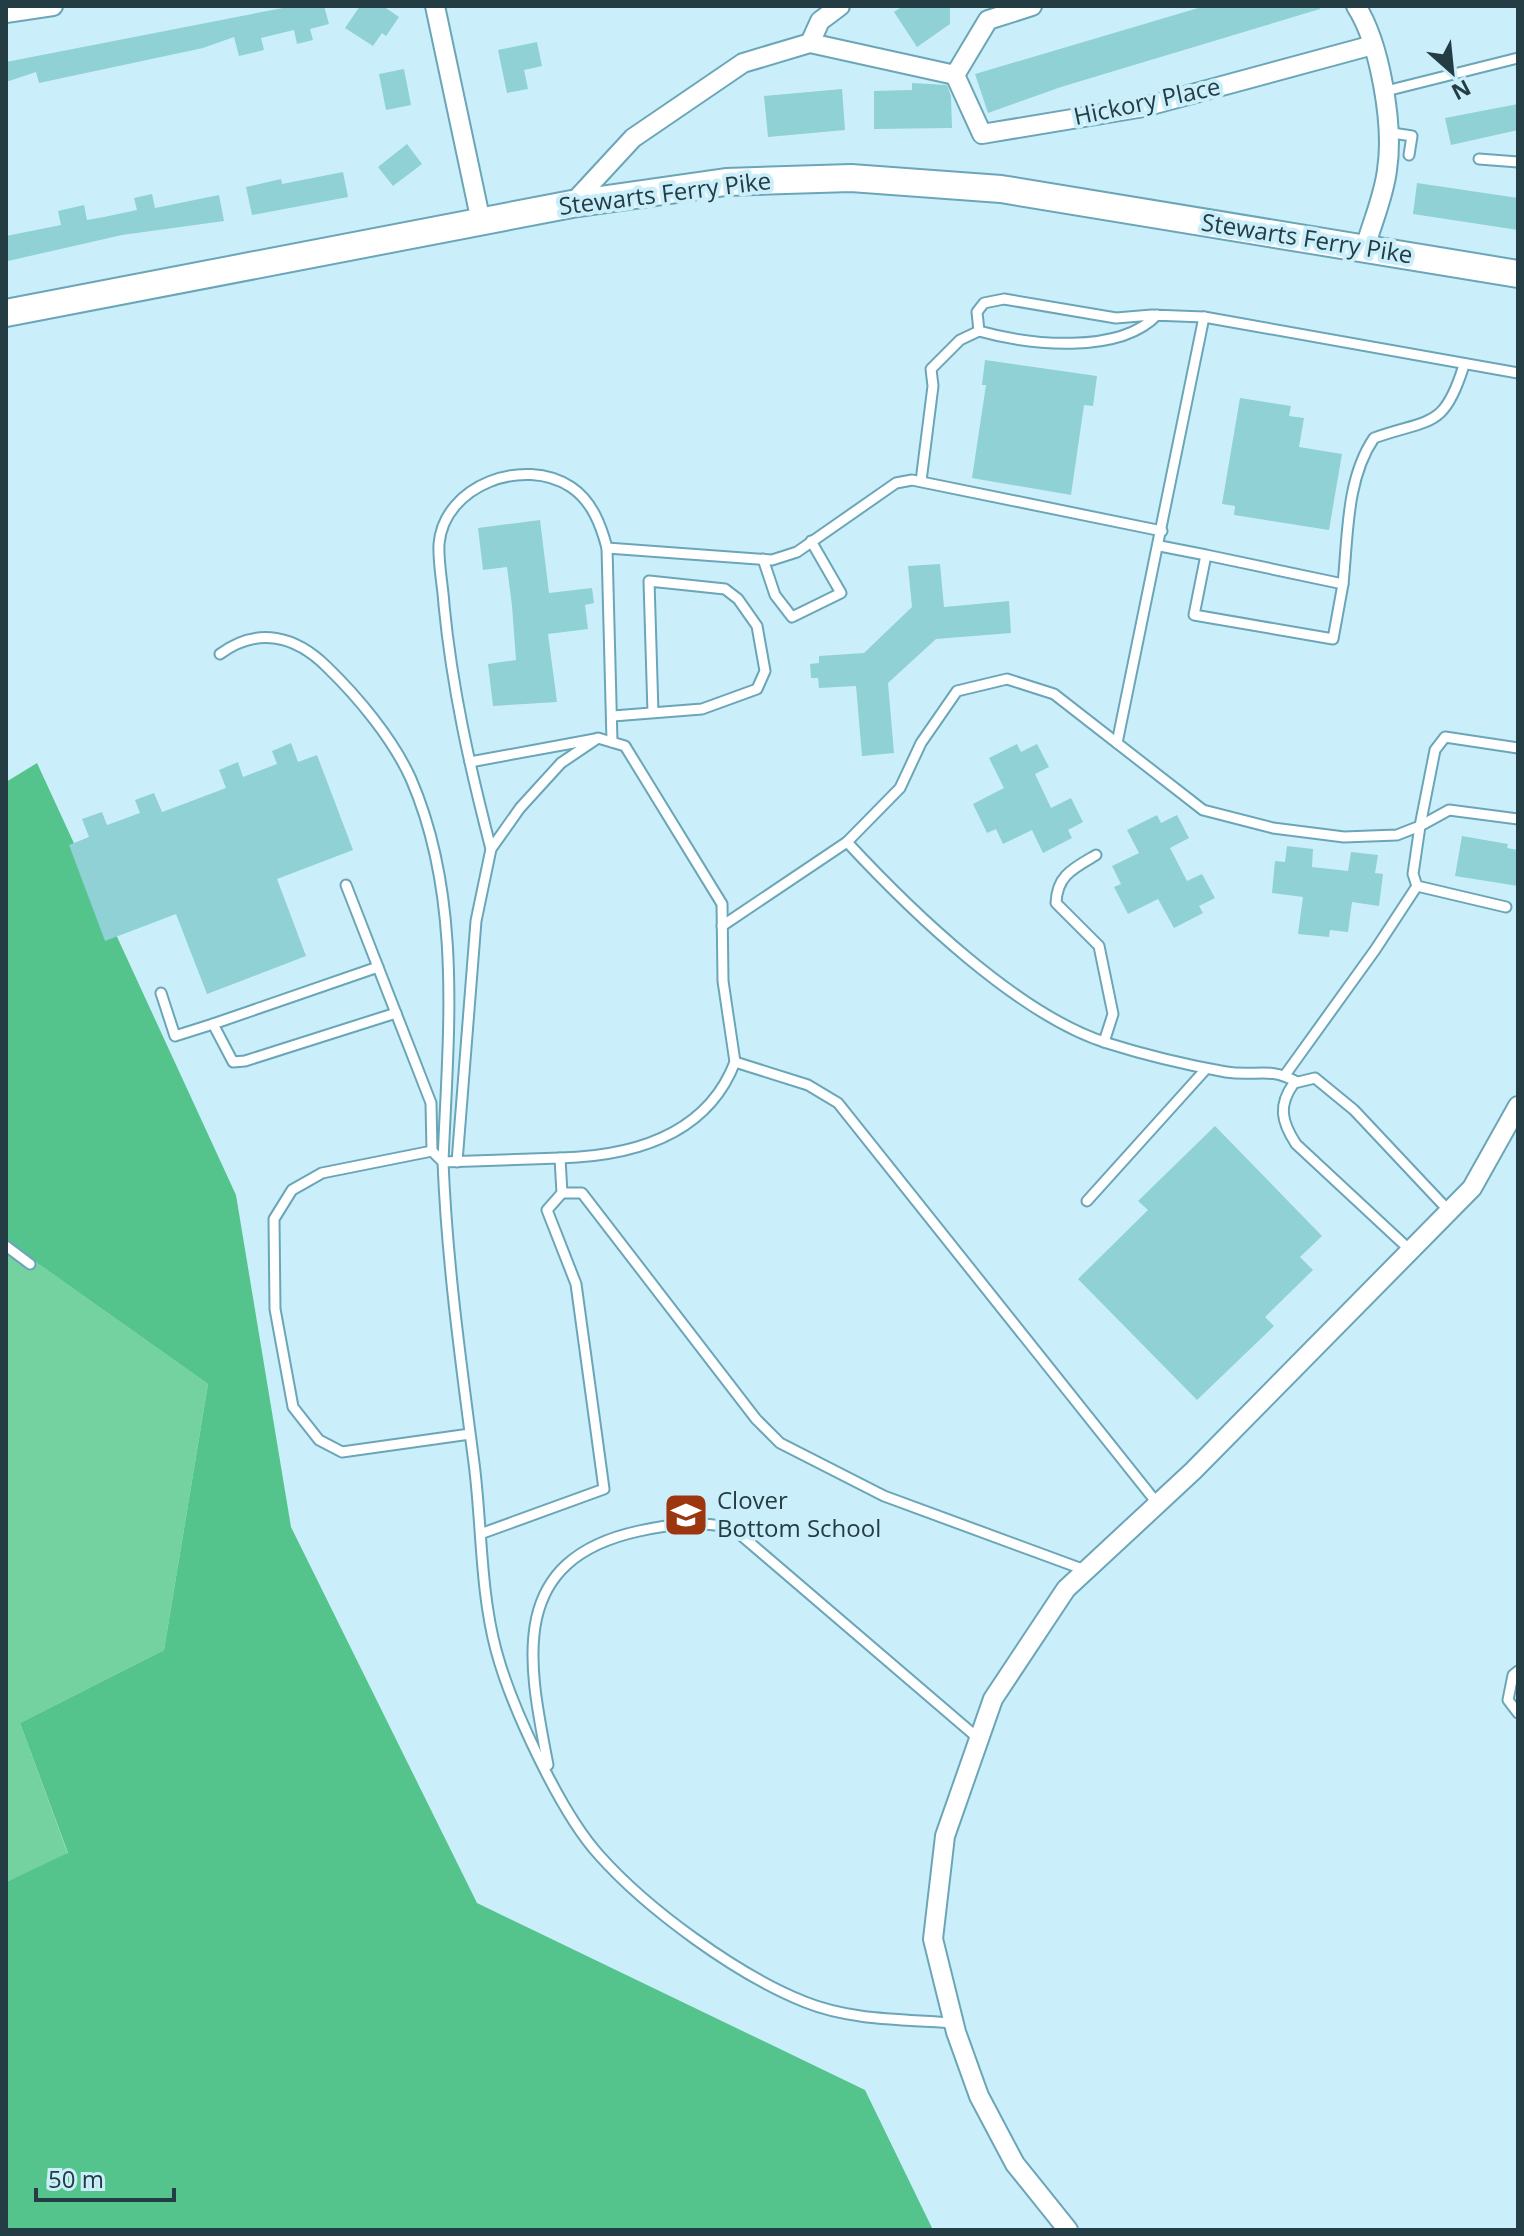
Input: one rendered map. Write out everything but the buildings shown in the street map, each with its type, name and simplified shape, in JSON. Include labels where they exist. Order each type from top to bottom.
[{"type":"main road","name":"Stewarts Ferry Pike","points":[[6,313],[572,204],[726,182],[851,178],[1001,189],[1518,274]]},
{"type":"street","points":[[6,13],[53,6]]},
{"type":"street","points":[[435,6],[481,222]]},
{"type":"street","points":[[810,43],[820,21],[840,6]]},
{"type":"street","points":[[572,204],[633,138],[743,63],[810,43],[955,75],[988,20],[1032,6]]},
{"type":"street","points":[[1357,6],[1368,25],[1382,92],[1388,170],[1365,248]]},
{"type":"street","name":"Hickory Place","points":[[955,75],[982,134],[1144,107],[1373,45]]},
{"type":"street","points":[[1068,2230],[1015,2164],[979,2096],[954,2023],[933,1939],[945,1836],[993,1699],[1066,1589],[1157,1503],[1472,1188],[1518,1106]]},
{"type":"lane","points":[[1382,92],[1518,58]]},
{"type":"lane","points":[[1386,132],[1412,136],[1409,155]]},
{"type":"lane","points":[[1479,159],[1518,162]]},
{"type":"lane","points":[[979,331],[977,312],[984,303],[1004,299],[1116,318],[1157,315],[1204,317],[1518,373]]},
{"type":"lane","points":[[921,481],[933,386],[931,369],[960,340],[979,331],[1068,346],[1144,329],[1157,315]]},
{"type":"lane","points":[[1117,743],[1160,546],[1204,317]]},
{"type":"lane","points":[[1206,555],[1194,615],[1333,639],[1343,584],[1353,491],[1364,453],[1374,438],[1429,423],[1440,415],[1455,395],[1464,365]]},
{"type":"lane","points":[[491,849],[451,677],[439,545],[445,518],[467,495],[494,479],[524,475],[550,477],[586,500],[601,525],[607,548],[612,742]]},
{"type":"lane","points":[[607,548],[763,559],[797,552],[896,483],[921,481],[1162,531]]},
{"type":"lane","points":[[763,559],[775,595],[792,617],[841,593],[811,541]]},
{"type":"lane","points":[[1160,546],[1343,584]]},
{"type":"lane","points":[[613,716],[653,713],[702,709],[757,689],[765,671],[757,626],[738,599],[725,589],[649,581],[653,713]]},
{"type":"lane","points":[[220,654],[235,643],[258,636],[285,638],[313,653],[345,684],[410,776],[444,899],[449,969],[443,1162],[447,1247],[483,1533],[486,1598],[496,1652],[568,1814],[599,1855],[703,1945],[805,2002],[859,2016],[954,2023]]},
{"type":"lane","points":[[722,926],[847,842],[900,788],[921,743],[957,691],[1007,679],[1054,694],[1203,810],[1273,828],[1344,837],[1397,835],[1449,810],[1518,819]]},
{"type":"lane","points":[[1417,886],[1413,874],[1435,750],[1445,737],[1518,748]]},
{"type":"lane","points":[[346,885],[431,1103],[432,1151],[443,1162],[599,1157],[642,1148],[679,1130],[704,1111],[725,1087],[735,1062],[723,981],[722,904],[625,746],[598,738],[470,762]]},
{"type":"lane","points":[[457,1162],[476,921],[491,849],[520,808],[561,763],[598,738]]},
{"type":"lane","points":[[847,842],[922,919],[1033,1006],[1104,1042],[1206,1069],[1247,1075],[1276,1071],[1297,1082]]},
{"type":"lane","points":[[1096,855],[1065,874],[1056,890],[1056,903],[1099,946],[1113,1014],[1104,1042]]},
{"type":"lane","points":[[1417,886],[1506,907]]},
{"type":"lane","points":[[1285,1075],[1417,886]]},
{"type":"lane","points":[[161,993],[175,1036],[378,967]]},
{"type":"lane","points":[[213,1024],[233,1062],[245,1061],[396,1013]]},
{"type":"lane","points":[[735,1062],[808,1085],[838,1103],[1157,1503]]},
{"type":"lane","points":[[1087,1201],[1206,1069]]},
{"type":"lane","points":[[1410,1250],[1296,1144],[1282,1123],[1284,1097],[1297,1082],[1315,1078],[1344,1102],[1449,1211]]},
{"type":"lane","points":[[432,1151],[322,1173],[292,1190],[274,1219],[275,1309],[293,1407],[319,1440],[342,1452],[470,1434]]},
{"type":"lane","points":[[483,1533],[604,1489],[576,1284],[547,1210],[562,1193],[560,1158]]},
{"type":"lane","points":[[562,1193],[582,1193],[756,1419],[780,1443],[884,1496],[1085,1570]]},
{"type":"lane","points":[[6,1246],[30,1264]]},
{"type":"lane","points":[[551,1780],[532,1680],[534,1618],[557,1571],[613,1537],[670,1525],[712,1523],[735,1530],[979,1739]]},
{"type":"lane","points":[[1518,1671],[1513,1675],[1508,1700],[1518,1713]]},
{"type":"green space","points":[[37,763],[236,1195],[291,1527],[477,1903],[865,2090],[933,2230],[6,2230],[6,1882],[68,1853],[20,1723],[164,1650],[208,1384],[6,1241],[6,782]]},
{"type":"green space","points":[[6,1241],[208,1384],[164,1650],[20,1723],[68,1854],[6,1882]]},
{"type":"place","name":"Clover Bottom School","points":[[686,1515]]}]
